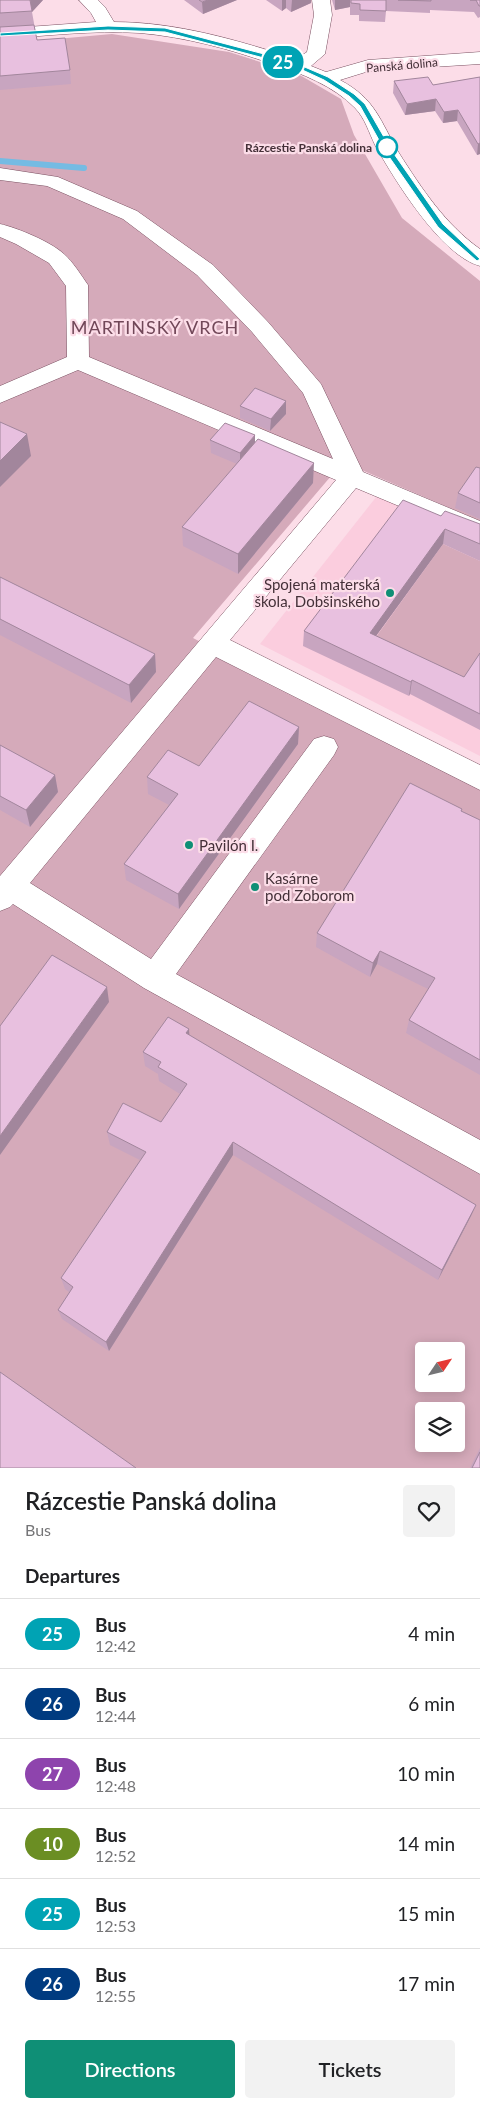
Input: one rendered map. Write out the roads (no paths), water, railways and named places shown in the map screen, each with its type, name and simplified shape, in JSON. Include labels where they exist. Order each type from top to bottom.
[{"type":"street","points":[[88,0],[99,11],[108,28]]},
{"type":"street","points":[[298,66],[316,54],[323,15],[321,0]]},
{"type":"street","points":[[0,34],[108,28],[165,30],[298,66],[326,78],[352,95],[363,105],[389,151],[440,226],[480,259]]},
{"type":"street","name":"Panská dolina","points":[[326,78],[368,66],[480,58]]},
{"type":"street","points":[[0,174],[50,181],[130,215],[205,270],[260,327],[313,390],[352,476]]},
{"type":"street","points":[[0,230],[23,239],[56,258],[77,285],[78,361]]},
{"type":"street","points":[[0,395],[78,361],[480,531]]},
{"type":"street","points":[[352,476],[5,892],[155,978],[480,1158]]},
{"type":"street","points":[[212,643],[480,778]]},
{"type":"street","points":[[155,978],[324,748]]},
{"type":"waterway","points":[[0,161],[84,168]]},
{"type":"place","name":"Rázcestie Panská dolina","points":[[387,147]]},
{"type":"place","name":"Spojená materská škola, Dobšinského","points":[[390,593]]},
{"type":"place","name":"Pavilón I.","points":[[189,845]]},
{"type":"place","name":"Kasárne pod Zoborom","points":[[255,887]]},
{"type":"district","name":"MARTINSKÝ VRCH","points":[[155,327]]}]
